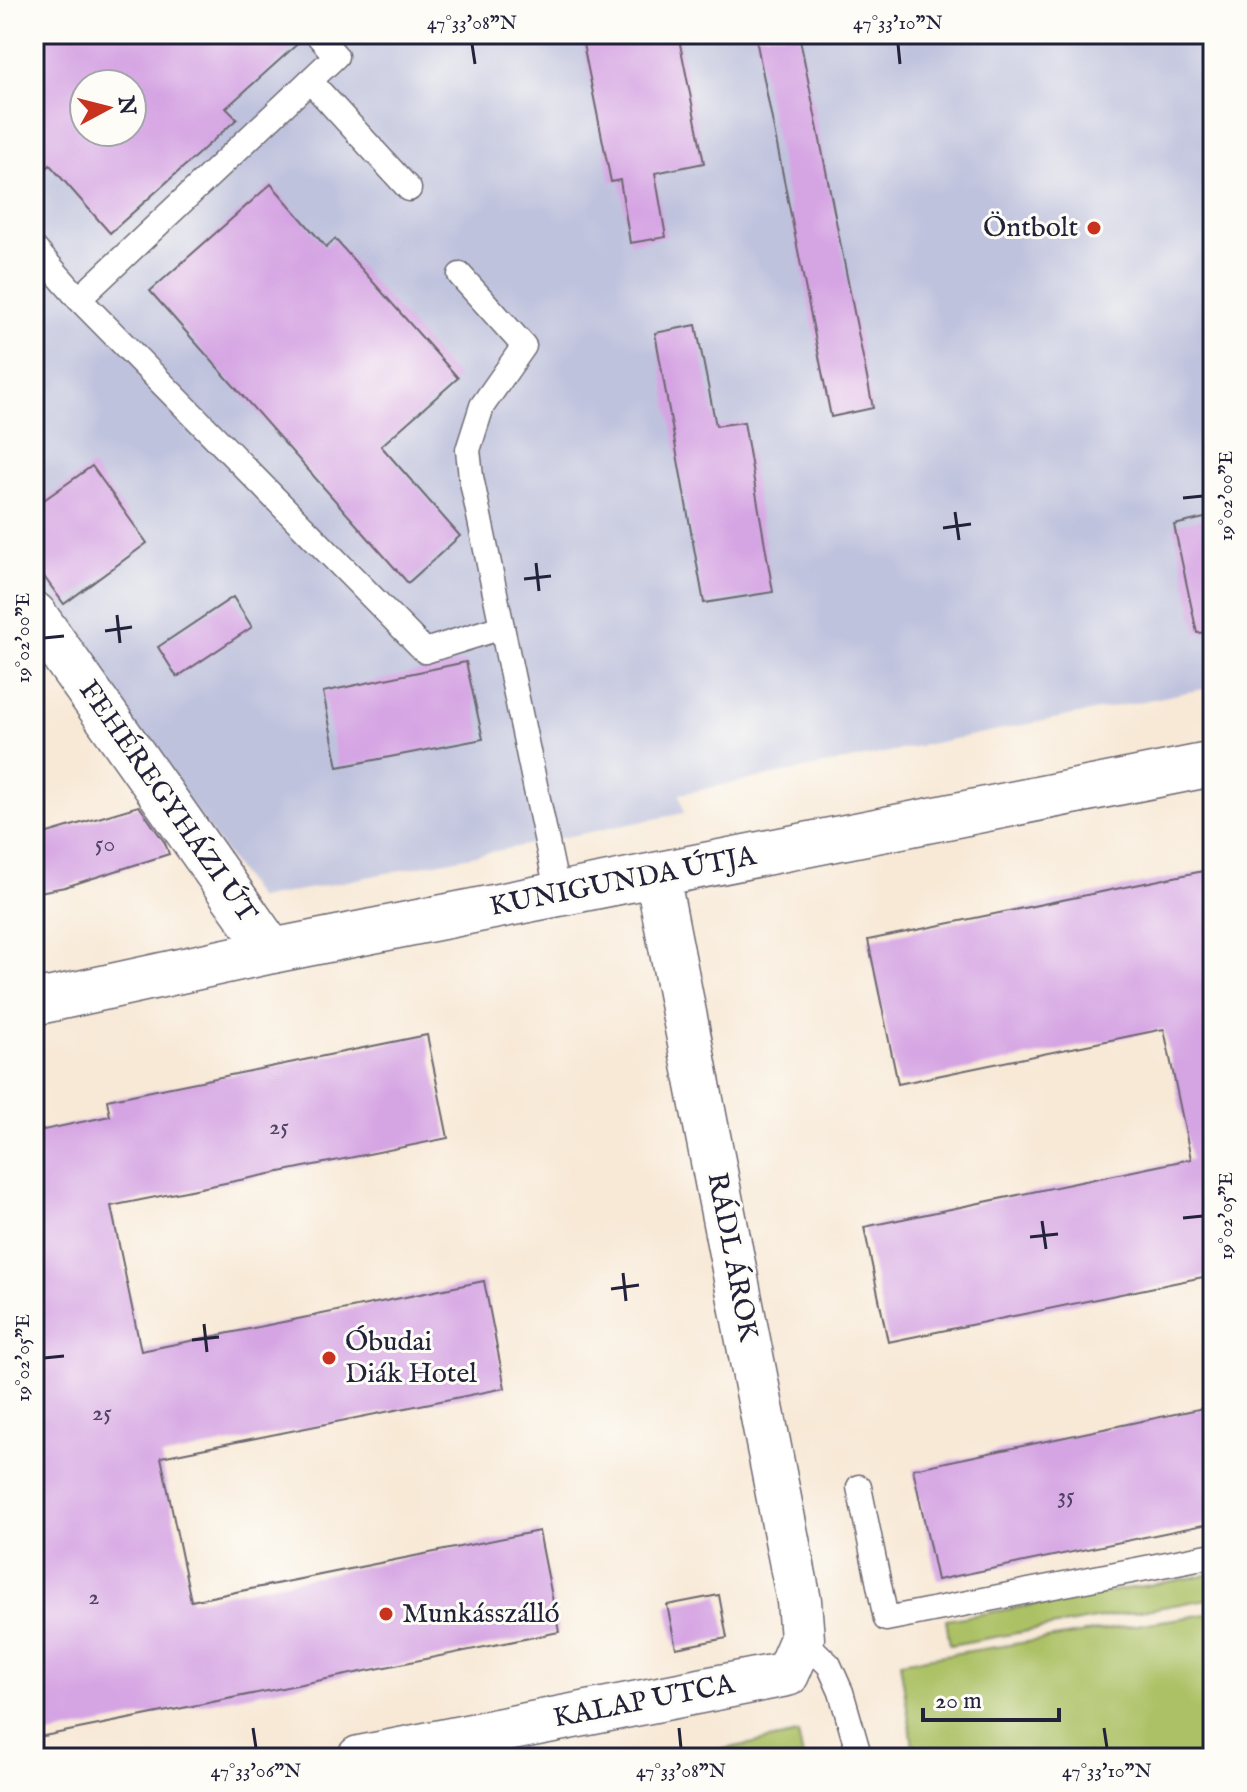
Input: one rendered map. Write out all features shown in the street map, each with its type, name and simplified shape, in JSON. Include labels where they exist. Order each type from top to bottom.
[{"type":"street","name":"FEHÉREGYHÁZI ÚT","points":[[34,614],[272,951]]},
{"type":"street","name":"KUNIGUNDA ÚTJA","points":[[34,1003],[272,951],[1213,764]]},
{"type":"street","name":"RÁDL ÁROK","points":[[657,875],[799,1601],[794,1657]]},
{"type":"street","name":"KALAP UTCA","points":[[359,1758],[794,1657]]},
{"type":"lane","points":[[79,299],[336,56],[317,34]]},
{"type":"lane","points":[[310,81],[409,189]]},
{"type":"lane","points":[[34,248],[79,299],[425,651],[502,627]]},
{"type":"lane","points":[[460,275],[524,346],[482,406],[468,450],[471,477],[558,895]]},
{"type":"lane","points":[[859,1487],[886,1619],[1213,1555]]},
{"type":"lane","points":[[794,1657],[829,1665],[841,1692],[860,1758]]},
{"type":"shaded area","points":[[34,34],[1213,34],[1213,687],[680,794],[684,813],[258,899],[34,583]]},
{"type":"green space","points":[[1213,1574],[1213,1598],[950,1645],[946,1620]]},
{"type":"green space","points":[[1213,1613],[1213,1758],[915,1758],[900,1662]]},
{"type":"green space","points":[[798,1734],[803,1758],[681,1758]]},
{"type":"building","points":[[34,34],[302,34],[303,39],[226,108],[237,119],[110,233],[50,165],[34,180]]},
{"type":"building","points":[[581,34],[678,34],[704,163],[655,173],[666,237],[630,243],[620,180],[611,182]]},
{"type":"building","points":[[755,34],[799,34],[873,408],[831,417]]},
{"type":"building","points":[[271,184],[326,247],[335,239],[458,378],[381,446],[460,536],[408,583],[150,291]]},
{"type":"building","points":[[696,325],[716,426],[744,422],[773,592],[704,603],[655,333]]},
{"type":"building","points":[[92,466],[147,543],[64,604],[34,563],[34,507]]},
{"type":"building","points":[[1213,516],[1213,632],[1197,633],[1174,525]]},
{"type":"building","points":[[233,597],[252,627],[177,677],[158,647]]},
{"type":"building","points":[[466,662],[483,739],[338,767],[323,692]]},
{"type":"building","points":[[139,806],[165,843],[169,854],[65,887],[34,893],[34,837]]},
{"type":"building","points":[[1213,869],[1213,1275],[888,1342],[864,1227],[1191,1159],[1164,1029],[898,1084],[868,940]]},
{"type":"building","points":[[427,1035],[448,1138],[111,1206],[141,1351],[484,1281],[505,1388],[161,1457],[191,1601],[539,1531],[559,1632],[34,1738],[34,1132],[110,1116],[107,1100]]},
{"type":"building","points":[[1213,1406],[1213,1523],[937,1580],[913,1469]]},
{"type":"building","points":[[719,1595],[727,1638],[676,1648],[667,1605]]},
{"type":"place","name":"Öntbolt","points":[[1094,228]]},
{"type":"place","name":"Óbudai Diák Hotel","points":[[329,1358]]},
{"type":"place","name":"Munkásszálló","points":[[386,1614]]}]
